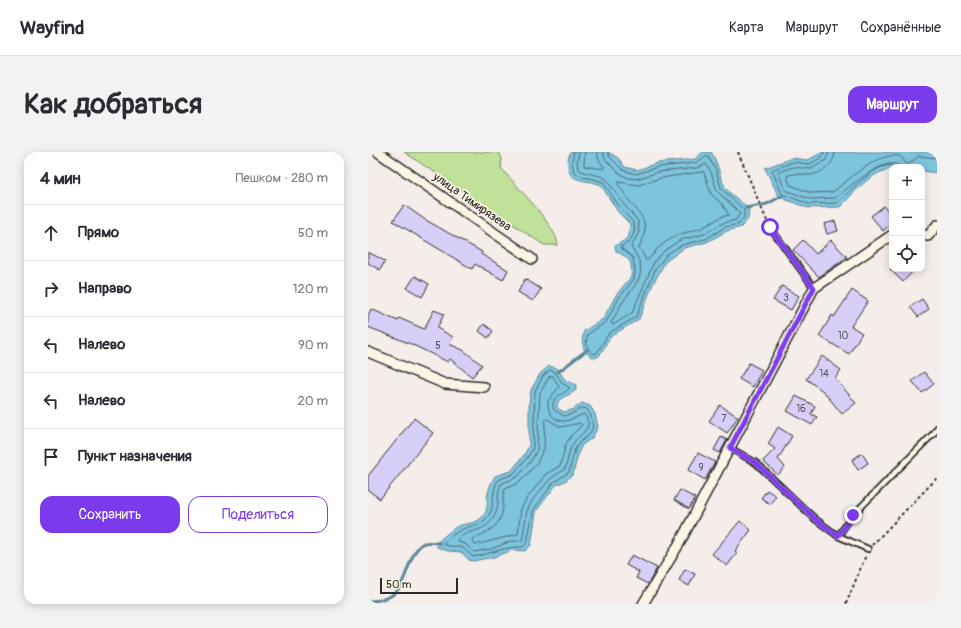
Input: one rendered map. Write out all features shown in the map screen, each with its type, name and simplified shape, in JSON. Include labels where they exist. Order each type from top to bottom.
[{"type":"street","name":"улица Тимирязева","points":[[378,152],[532,259]]},
{"type":"street","points":[[925,236],[928,236],[937,225]]},
{"type":"street","points":[[643,604],[679,544],[814,288],[891,236]]},
{"type":"street","points":[[368,352],[445,384],[484,387]]},
{"type":"lane","points":[[770,227],[814,288]]},
{"type":"lane","points":[[838,536],[853,515],[934,433],[937,428]]},
{"type":"lane","points":[[730,448],[756,463],[815,519],[838,536],[868,549]]},
{"type":"path","points":[[738,152],[764,212]]},
{"type":"path","points":[[846,604],[868,549],[937,478]]},
{"type":"green space","points":[[404,152],[498,152],[502,158],[501,168],[543,217],[556,237],[558,245],[544,245]]},
{"type":"water","points":[[571,152],[608,152],[618,158],[625,167],[637,170],[657,163],[695,159],[703,152],[711,152],[725,188],[749,208],[748,219],[741,227],[727,231],[707,242],[684,248],[665,262],[653,284],[639,319],[611,336],[599,356],[594,358],[585,352],[582,341],[584,331],[603,319],[616,295],[631,277],[631,263],[627,258],[616,251],[615,246],[625,240],[629,235],[630,224],[618,212],[601,185],[580,180],[571,175],[568,165]]},
{"type":"water","points":[[823,152],[937,152],[937,173],[925,171],[925,164],[889,164],[889,170],[870,178],[840,207],[808,208],[779,197],[765,168],[792,158],[808,160]]},
{"type":"water","points":[[549,366],[557,368],[565,380],[576,385],[576,390],[561,399],[557,404],[557,408],[564,412],[572,410],[582,403],[590,406],[595,414],[598,427],[592,438],[582,445],[573,474],[567,480],[556,485],[536,513],[531,545],[525,551],[513,550],[494,557],[473,561],[469,560],[461,552],[448,551],[437,547],[437,543],[456,527],[475,522],[484,515],[488,491],[495,476],[511,471],[524,455],[529,446],[529,403],[531,390],[540,374]]},
{"type":"building","points":[[404,205],[424,219],[482,252],[481,254],[508,270],[503,280],[475,264],[472,269],[393,221]]},
{"type":"building","points":[[884,206],[889,212],[889,226],[883,231],[871,216]]},
{"type":"building","points":[[835,221],[838,231],[827,234],[824,224]]},
{"type":"building","points":[[803,240],[816,254],[831,240],[847,257],[819,277],[793,250]]},
{"type":"building","points":[[368,252],[385,261],[380,270],[368,263]]},
{"type":"building","points":[[893,272],[912,272],[903,282]]},
{"type":"building","points":[[415,276],[429,284],[422,297],[407,288]]},
{"type":"building","points":[[525,279],[541,289],[533,301],[518,292]]},
{"type":"building","points":[[782,286],[799,296],[791,310],[773,300]]},
{"type":"building","points":[[852,290],[868,301],[851,326],[862,333],[849,354],[819,336],[832,315],[834,317]]},
{"type":"building","points":[[922,299],[929,309],[918,317],[910,307]]},
{"type":"building","points":[[371,309],[398,321],[399,318],[424,329],[434,310],[444,314],[437,328],[453,337],[449,344],[463,350],[482,365],[472,377],[450,359],[448,362],[411,344],[368,327],[368,316]]},
{"type":"building","points":[[484,324],[493,331],[488,338],[479,331]]},
{"type":"building","points":[[822,356],[841,370],[835,378],[856,403],[842,414],[823,391],[806,379]]},
{"type":"building","points":[[749,363],[762,370],[753,387],[739,379]]},
{"type":"building","points":[[924,372],[934,384],[922,393],[912,381]]},
{"type":"building","points":[[796,396],[815,406],[811,414],[817,417],[812,425],[787,411]]},
{"type":"building","points":[[720,405],[738,417],[727,433],[709,421]]},
{"type":"building","points":[[414,418],[433,433],[380,499],[368,490],[368,476]]},
{"type":"building","points":[[778,427],[792,436],[778,459],[785,467],[778,475],[763,461],[775,449],[768,444]]},
{"type":"building","points":[[721,437],[727,440],[720,453],[714,450]]},
{"type":"building","points":[[698,453],[715,462],[705,480],[688,470]]},
{"type":"building","points":[[862,453],[868,463],[858,470],[852,460]]},
{"type":"building","points":[[680,490],[695,498],[689,509],[674,500]]},
{"type":"building","points":[[767,490],[776,496],[770,504],[761,498]]},
{"type":"building","points":[[740,521],[751,530],[735,551],[737,553],[727,566],[712,554]]},
{"type":"building","points":[[632,555],[657,568],[648,584],[636,578],[639,572],[626,565]]},
{"type":"building","points":[[685,569],[695,574],[689,586],[679,580]]},
{"type":"waterway","points":[[746,208],[767,204],[782,196]]},
{"type":"waterway","points":[[558,372],[587,350]]},
{"type":"waterway","points":[[368,601],[380,600],[389,597],[396,592],[404,578],[415,552],[419,547],[424,543],[440,543]]},
{"type":"route","points":[[770,227],[814,288],[753,407],[730,448],[756,463],[815,519],[838,536],[853,515]]}]
